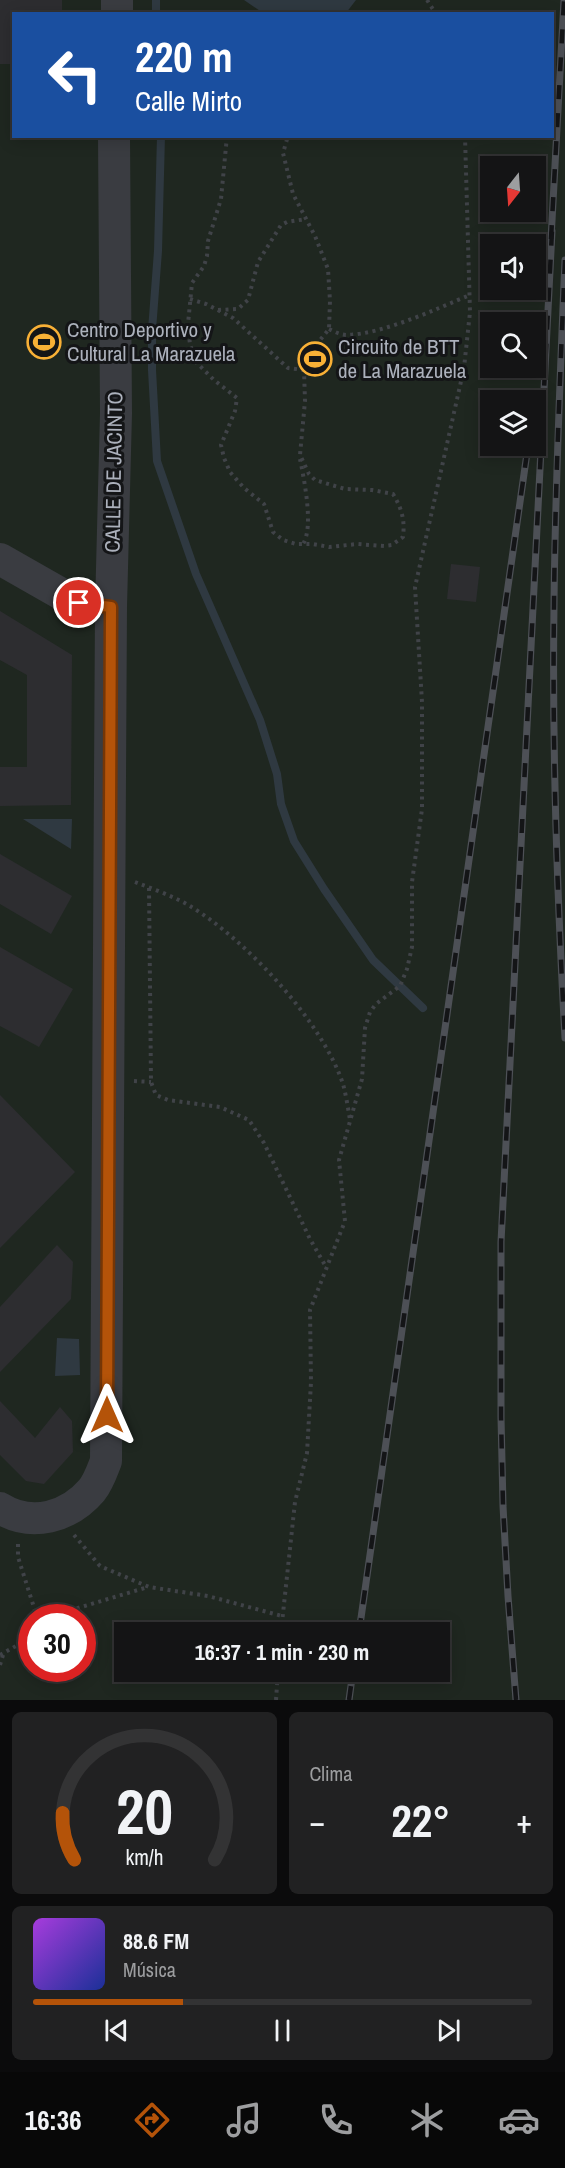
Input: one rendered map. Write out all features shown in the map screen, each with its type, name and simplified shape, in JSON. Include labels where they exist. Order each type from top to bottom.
[{"type":"street","name":"CALLE DE JACINTO","points":[[61,1514],[82,1500],[92,1489],[106,1461],[111,607],[116,413],[114,138]]},
{"type":"street","points":[[0,559],[79,603],[111,607]]},
{"type":"street","points":[[9,1512],[33,1519],[61,1514]]},
{"type":"path","points":[[227,138],[221,175],[221,199],[208,241],[204,266],[192,283],[189,298],[190,345],[198,363],[237,398],[235,411],[221,445],[230,472],[244,488],[264,504],[273,532],[283,540],[329,548],[357,544],[392,545],[403,537],[405,520],[393,494],[372,490],[345,489],[315,480],[306,470],[300,455]]},
{"type":"path","points":[[287,138],[283,153],[293,194],[328,269],[329,328],[308,355],[304,370],[305,401],[300,455],[308,510],[306,538],[303,544]]},
{"type":"path","points":[[282,1622],[295,1502],[307,1453],[311,1382],[310,1310],[345,1221],[339,1160],[362,1079],[365,1028],[370,1012],[376,1004],[400,986],[408,969],[411,947],[412,882],[422,809],[422,702],[415,587],[464,368],[471,312],[465,138]]},
{"type":"path","points":[[218,310],[238,309],[248,300],[258,262],[281,225],[306,219]]},
{"type":"path","points":[[329,328],[336,333],[347,335],[388,327],[470,296]]},
{"type":"path","points":[[189,298],[233,318],[288,368],[304,370]]},
{"type":"path","points":[[326,1268],[309,1239],[264,1143],[249,1120],[220,1107],[168,1100],[156,1095],[151,1082],[149,888],[189,905],[223,930],[286,990],[326,1048],[343,1084],[350,1121]]},
{"type":"path","points":[[9,1512],[18,1557],[33,1604]]},
{"type":"path","points":[[61,1514],[100,1566],[149,1587],[208,1596],[282,1616]]},
{"type":"path","points":[[92,1604],[149,1587]]},
{"type":"path","points":[[0,1665],[1,1655],[18,1645]]},
{"type":"path","points":[[276,1700],[277,1682]]},
{"type":"shaded area","points":[[0,0],[560,0],[565,62],[565,1700],[0,1700]]},
{"type":"shaded area","points":[[244,0],[356,0],[347,12],[262,12]]},
{"type":"shaded area","points":[[23,819],[72,819],[71,849]]},
{"type":"shaded area","points":[[57,1338],[79,1339],[80,1375],[55,1376]]},
{"type":"building","points":[[0,0],[62,0],[62,12],[12,12],[12,64],[0,64]]},
{"type":"building","points":[[451,564],[480,567],[476,602],[447,599]]},
{"type":"building","points":[[0,611],[72,655],[71,805],[0,806],[0,767],[27,767],[27,675],[0,660]]},
{"type":"building","points":[[0,854],[72,896],[51,934],[0,904]]},
{"type":"building","points":[[0,947],[73,989],[39,1047],[0,1026]]},
{"type":"building","points":[[0,1095],[75,1172],[0,1248]]},
{"type":"building","points":[[57,1245],[73,1262],[71,1299],[0,1372],[0,1307]]},
{"type":"building","points":[[0,1401],[35,1438],[60,1407],[72,1421],[73,1452],[44,1484],[26,1481],[0,1455]]},
{"type":"waterway","points":[[156,0],[156,12]]},
{"type":"waterway","points":[[161,138],[158,251],[152,330],[157,461],[196,574],[260,720],[277,774],[281,804],[294,841],[373,960],[423,1008]]},
{"type":"railway","points":[[551,239],[564,0]]},
{"type":"railway","points":[[516,1700],[503,1506],[501,1242],[552,231]]},
{"type":"railway","points":[[565,260],[557,477],[554,660],[556,822],[565,1038]]},
{"type":"railway","points":[[360,1622],[527,456]]},
{"type":"railway","points":[[349,1700],[351,1682]]},
{"type":"place","name":"Centro Deportivo y Cultural La Marazuela","points":[[44,342]]},
{"type":"place","name":"Circuito de BTT de La Marazuela","points":[[315,359]]},
{"type":"route","points":[[79,603],[111,607],[107,1415]]}]
